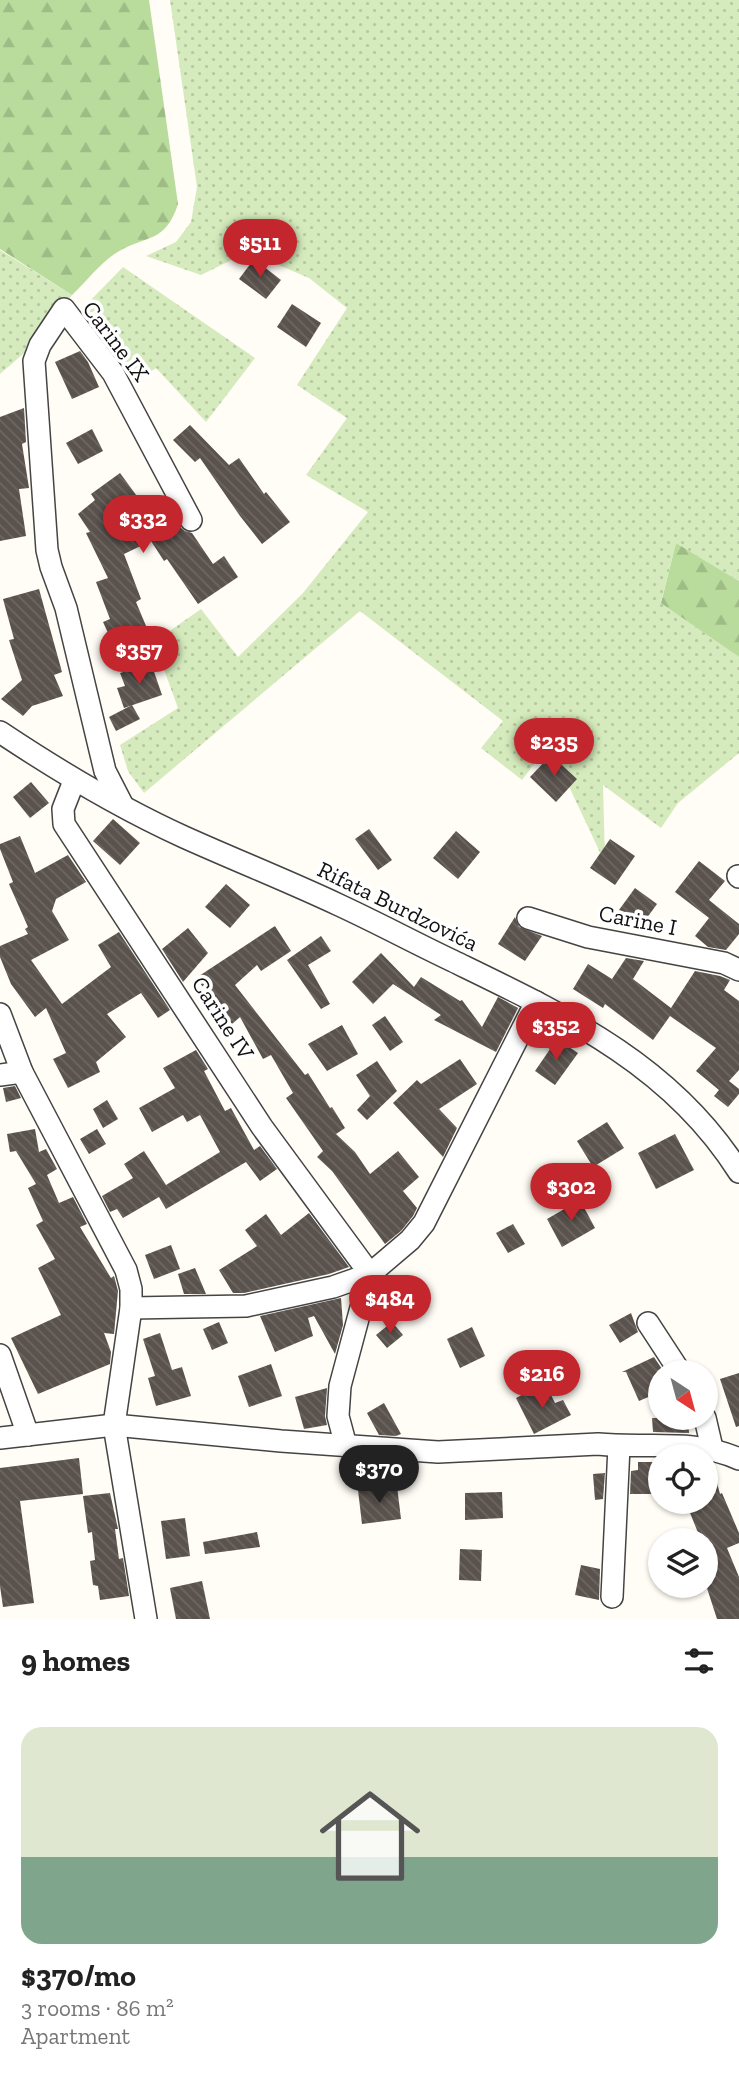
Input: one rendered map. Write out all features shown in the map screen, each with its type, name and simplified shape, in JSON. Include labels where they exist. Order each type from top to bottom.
[{"type":"street","name":"Carine IX","points":[[122,806],[106,771],[66,608],[47,550],[34,362],[40,345],[64,309],[113,373],[191,520]]},
{"type":"street","name":"Rifata Burdzovića","points":[[0,732],[74,781],[122,806],[181,836],[338,905],[536,1002],[600,1038],[660,1080],[686,1104],[739,1172]]},
{"type":"street","name":"Carine IV","points":[[74,781],[62,809],[64,824],[262,1127],[370,1274]]},
{"type":"street","name":"Carine I","points":[[528,918],[588,937],[724,963],[739,970]]},
{"type":"street","points":[[131,1308],[246,1306],[333,1287],[370,1274],[410,1240],[424,1223],[536,1002]]},
{"type":"street","points":[[0,1014],[22,1072],[126,1270],[131,1289],[131,1308],[114,1425],[146,1619]]},
{"type":"street","points":[[0,1075],[22,1072]]},
{"type":"street","points":[[346,1446],[338,1416],[340,1386],[370,1274]]},
{"type":"street","points":[[648,1323],[672,1360]]},
{"type":"street","points":[[0,1355],[29,1435]]},
{"type":"street","points":[[0,1438],[114,1425],[438,1452],[598,1444],[648,1446]]},
{"type":"street","points":[[612,1597],[619,1446]]},
{"type":"street","points":[[718,1450],[739,1459]]},
{"type":"green space","points":[[0,0],[149,0],[178,204],[173,217],[161,232],[110,257],[72,295],[0,249]]},
{"type":"green space","points":[[170,0],[739,0],[739,581],[676,543],[661,602],[739,657],[739,753],[678,803],[661,828],[603,785],[605,863],[549,744],[522,780],[481,748],[503,721],[360,611],[144,793],[128,771],[120,745],[178,708],[154,642],[201,609],[238,657],[303,593],[368,512],[306,475],[347,418],[297,385],[347,308],[309,278],[248,252],[201,275],[146,256],[176,242],[191,222],[197,187]]},
{"type":"green space","points":[[0,250],[72,295],[39,340],[0,374]]},
{"type":"green space","points":[[123,267],[255,358],[206,422],[156,368],[138,380],[85,306]]},
{"type":"green space","points":[[676,543],[739,581],[739,657],[661,603]]},
{"type":"building","points":[[254,259],[281,280],[266,299],[239,279]]},
{"type":"building","points":[[292,304],[321,323],[306,347],[277,327]]},
{"type":"building","points":[[80,351],[99,387],[72,399],[55,362]]},
{"type":"building","points":[[24,408],[26,442],[22,444],[29,488],[19,489],[26,536],[0,541],[0,417]]},
{"type":"building","points":[[190,425],[229,465],[239,458],[264,494],[266,492],[290,522],[262,544],[200,458],[195,462],[173,440]]},
{"type":"building","points":[[92,429],[103,451],[78,464],[66,443]]},
{"type":"building","points":[[120,473],[153,518],[169,507],[180,527],[192,533],[213,564],[224,556],[238,577],[198,604],[151,541],[124,554],[141,599],[136,602],[149,633],[115,648],[103,622],[110,619],[96,582],[108,578],[86,533],[90,532],[78,514],[95,500],[91,494]]},
{"type":"building","points":[[39,589],[62,672],[54,675],[63,696],[32,706],[23,716],[1,699],[22,680],[9,640],[14,639],[3,599]]},
{"type":"building","points":[[151,663],[162,695],[124,708],[117,688],[125,686],[120,673]]},
{"type":"building","points":[[132,705],[140,719],[116,731],[109,717]]},
{"type":"building","points":[[551,755],[577,779],[556,802],[530,777]]},
{"type":"building","points":[[31,782],[49,803],[30,818],[13,797]]},
{"type":"building","points":[[113,819],[140,843],[120,865],[93,841]]},
{"type":"building","points":[[369,829],[392,860],[378,870],[355,839]]},
{"type":"building","points":[[456,831],[480,852],[458,879],[433,858]]},
{"type":"building","points":[[20,836],[35,873],[68,855],[86,882],[56,899],[52,911],[69,940],[31,960],[62,1004],[111,967],[98,945],[119,932],[170,1010],[158,1018],[141,993],[107,1014],[126,1037],[96,1062],[100,1072],[68,1088],[53,1059],[66,1053],[46,1008],[35,1017],[11,984],[0,957],[0,946],[28,934],[25,929],[28,927],[9,884],[13,882],[0,849],[0,844]]},
{"type":"building","points":[[610,839],[635,856],[615,885],[590,868]]},
{"type":"building","points":[[699,861],[725,881],[709,900],[739,924],[739,934],[726,950],[708,947],[695,936],[709,918],[675,892]]},
{"type":"building","points":[[226,884],[250,905],[230,928],[205,907]]},
{"type":"building","points":[[635,888],[657,904],[641,926],[619,910]]},
{"type":"building","points":[[515,917],[519,927],[542,936],[525,961],[498,944]]},
{"type":"building","points":[[275,926],[291,951],[261,971],[257,965],[235,985],[305,1075],[308,1073],[345,1128],[336,1134],[355,1152],[370,1174],[398,1151],[419,1177],[403,1191],[417,1208],[413,1216],[401,1231],[385,1244],[332,1171],[317,1157],[323,1151],[286,1098],[293,1093],[271,1055],[263,1059],[240,1017],[232,1024],[196,978]]},
{"type":"building","points":[[188,928],[208,953],[183,982],[162,949]]},
{"type":"building","points":[[321,936],[331,951],[308,965],[330,1004],[321,1009],[287,960]]},
{"type":"building","points":[[381,953],[414,987],[421,977],[462,1000],[482,1027],[498,997],[518,1008],[496,1052],[434,1020],[441,1015],[393,984],[373,1004],[352,982]]},
{"type":"building","points":[[626,958],[644,961],[633,979],[671,1008],[695,971],[730,980],[724,990],[739,1001],[739,1070],[729,1081],[739,1089],[739,1094],[728,1107],[714,1096],[719,1090],[696,1071],[716,1048],[670,1016],[653,1040],[605,1004],[603,1008],[573,989],[588,964],[612,979]]},
{"type":"building","points":[[385,1016],[403,1042],[390,1051],[372,1025]]},
{"type":"building","points":[[342,1025],[358,1054],[327,1071],[308,1044]]},
{"type":"building","points":[[557,1039],[578,1053],[555,1085],[535,1071]]},
{"type":"building","points":[[196,1050],[208,1069],[204,1071],[225,1111],[231,1108],[254,1150],[260,1146],[277,1169],[260,1181],[246,1162],[166,1209],[159,1197],[123,1218],[117,1209],[110,1212],[102,1196],[133,1178],[124,1164],[144,1151],[166,1185],[220,1152],[200,1115],[187,1122],[183,1115],[152,1132],[139,1108],[175,1088],[163,1068]]},
{"type":"building","points":[[460,1059],[477,1084],[439,1109],[457,1128],[443,1157],[393,1103],[417,1080],[421,1084]]},
{"type":"building","points":[[377,1061],[397,1091],[367,1120],[357,1110],[370,1096],[356,1075]]},
{"type":"building","points":[[15,1086],[21,1098],[6,1102],[3,1088]]},
{"type":"building","points":[[107,1100],[118,1119],[103,1128],[93,1109]]},
{"type":"building","points":[[607,1122],[624,1148],[593,1167],[577,1141]]},
{"type":"building","points":[[35,1129],[39,1152],[46,1149],[57,1169],[47,1175],[59,1203],[73,1197],[87,1224],[80,1227],[111,1278],[114,1276],[118,1291],[114,1334],[104,1333],[111,1352],[110,1364],[38,1394],[11,1338],[61,1315],[38,1268],[55,1259],[36,1225],[43,1221],[28,1188],[36,1184],[16,1151],[10,1152],[7,1134]]},
{"type":"building","points":[[97,1129],[106,1144],[89,1154],[80,1139]]},
{"type":"building","points":[[675,1134],[694,1170],[656,1189],[638,1153]]},
{"type":"building","points":[[580,1200],[595,1228],[562,1247],[547,1219]]},
{"type":"building","points":[[309,1213],[349,1267],[329,1274],[244,1293],[233,1293],[219,1270],[257,1246],[245,1230],[266,1214],[281,1235]]},
{"type":"building","points":[[513,1224],[525,1244],[508,1253],[496,1233]]},
{"type":"building","points":[[171,1245],[180,1269],[154,1279],[145,1255]]},
{"type":"building","points":[[195,1268],[206,1294],[184,1294],[178,1274]]},
{"type":"building","points":[[341,1298],[343,1325],[335,1354],[314,1316],[308,1318],[313,1336],[275,1352],[260,1316]]},
{"type":"building","points":[[631,1313],[638,1332],[620,1343],[609,1325]]},
{"type":"building","points":[[219,1322],[228,1343],[212,1350],[203,1329]]},
{"type":"building","points":[[392,1322],[403,1335],[387,1348],[376,1335]]},
{"type":"building","points":[[472,1327],[485,1356],[460,1368],[447,1339]]},
{"type":"building","points":[[160,1333],[172,1370],[182,1367],[191,1396],[156,1406],[148,1378],[155,1376],[143,1339]]},
{"type":"building","points":[[654,1357],[656,1360],[648,1360],[648,1397],[639,1401],[626,1372],[622,1372]]},
{"type":"building","points":[[271,1364],[282,1396],[249,1407],[238,1376]]},
{"type":"building","points":[[739,1373],[739,1426],[736,1427],[720,1379]]},
{"type":"building","points":[[537,1387],[543,1398],[551,1395],[555,1403],[563,1400],[571,1415],[534,1434],[516,1398]]},
{"type":"building","points":[[327,1388],[327,1425],[304,1429],[295,1397]]},
{"type":"building","points":[[384,1403],[401,1434],[379,1435],[367,1413]]},
{"type":"building","points":[[689,1430],[689,1433],[653,1432]]},
{"type":"building","points":[[79,1458],[83,1494],[20,1501],[34,1603],[3,1607],[0,1586],[0,1468]]},
{"type":"building","points":[[638,1462],[648,1462],[648,1494],[630,1494],[631,1471],[638,1470]]},
{"type":"building","points":[[605,1473],[603,1499],[595,1500],[593,1474]]},
{"type":"building","points":[[397,1486],[401,1519],[362,1524],[358,1490]]},
{"type":"building","points":[[718,1486],[739,1533],[739,1543],[727,1548],[739,1577],[739,1619],[717,1619],[710,1598],[718,1598],[718,1528],[696,1528],[690,1514],[718,1514]]},
{"type":"building","points":[[502,1492],[503,1518],[465,1520],[465,1493]]},
{"type":"building","points":[[110,1493],[118,1529],[115,1529],[119,1559],[123,1558],[129,1596],[100,1600],[98,1586],[93,1585],[90,1561],[95,1560],[92,1532],[88,1533],[83,1496]]},
{"type":"building","points":[[185,1518],[190,1556],[166,1559],[161,1521]]},
{"type":"building","points":[[257,1532],[260,1547],[205,1554],[203,1542]]},
{"type":"building","points":[[460,1549],[482,1550],[481,1581],[459,1580]]},
{"type":"building","points":[[581,1565],[600,1569],[599,1600],[575,1595]]},
{"type":"building","points":[[202,1581],[210,1619],[176,1619],[170,1588]]}]
